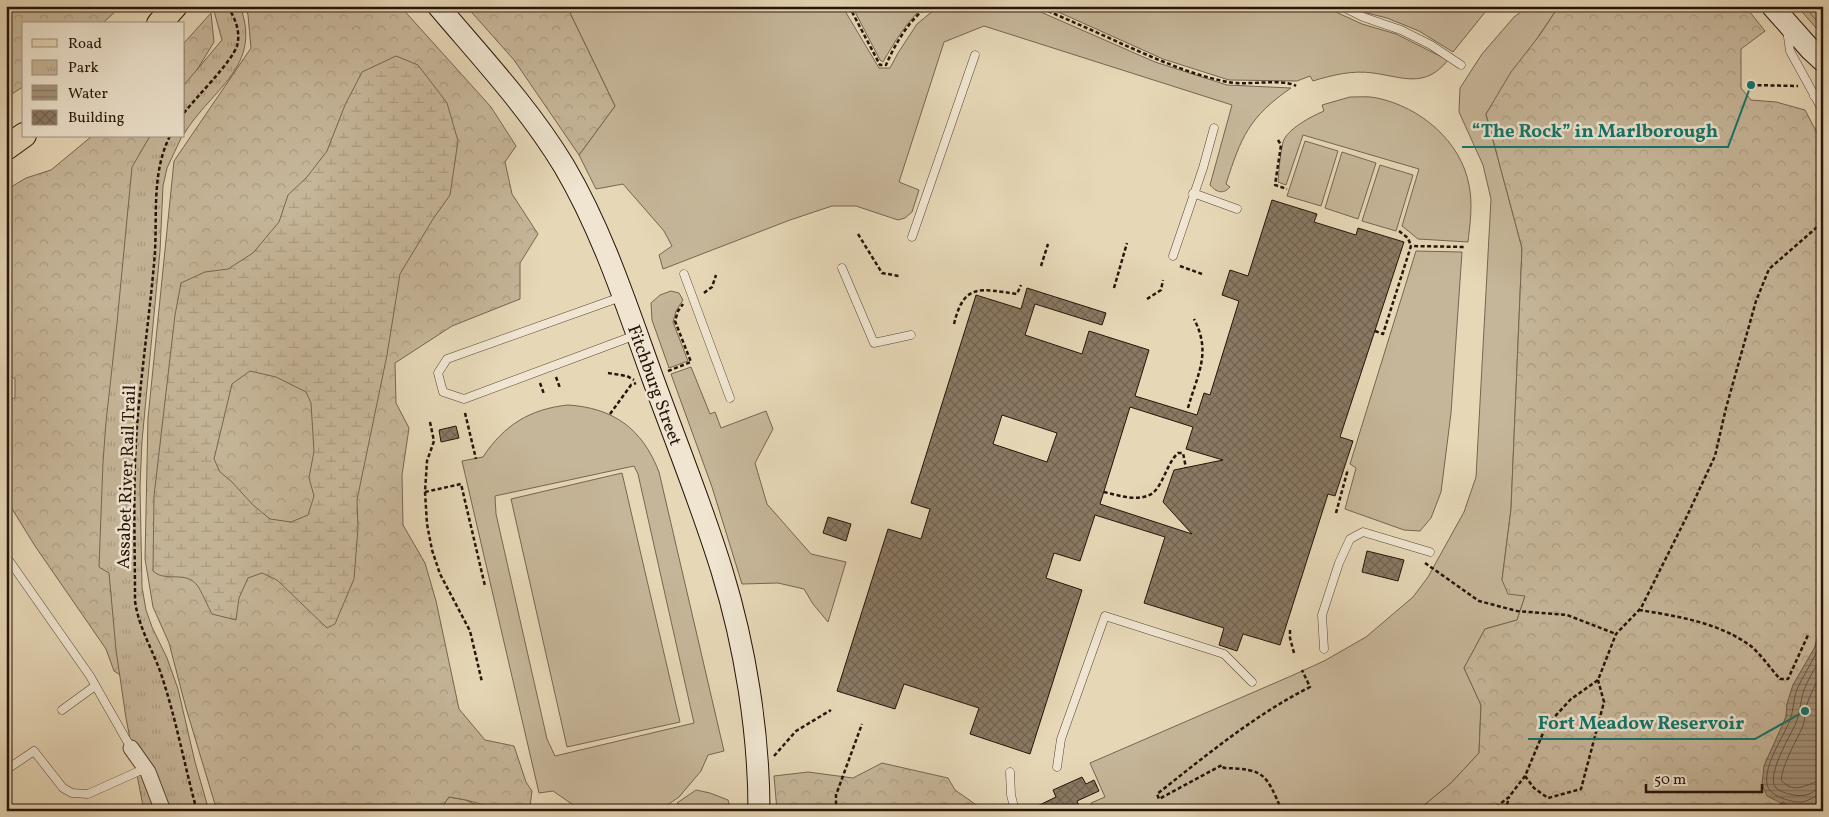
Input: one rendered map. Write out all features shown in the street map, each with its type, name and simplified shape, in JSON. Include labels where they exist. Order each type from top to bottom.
[{"type":"main road","points":[[161,22],[175,6]]},
{"type":"main road","points":[[6,148],[22,136]]},
{"type":"street","name":"Fitchburg Street","points":[[438,6],[520,104],[559,158],[590,215],[623,297],[712,543],[730,602],[744,662],[753,720],[759,811]]},
{"type":"street","points":[[1772,6],[1823,61]]},
{"type":"street","points":[[131,748],[146,768],[162,811]]},
{"type":"lane","points":[[1341,6],[1363,17],[1401,30],[1431,45],[1461,65]]},
{"type":"lane","points":[[1787,23],[1790,51],[1823,111]]},
{"type":"lane","points":[[912,237],[974,54]]},
{"type":"lane","points":[[1814,96],[1823,88]]},
{"type":"lane","points":[[1173,256],[1203,168],[1214,128]]},
{"type":"lane","points":[[1193,193],[1237,209]]},
{"type":"lane","points":[[842,268],[874,343],[911,335]]},
{"type":"lane","points":[[684,274],[730,398]]},
{"type":"lane","points":[[623,297],[447,359],[438,373],[443,392],[464,399],[637,334]]},
{"type":"lane","points":[[1324,649],[1322,615],[1339,563],[1350,539],[1362,532],[1430,552]]},
{"type":"lane","points":[[6,556],[95,686],[131,748]]},
{"type":"lane","points":[[1057,767],[1061,738],[1106,616],[1224,654],[1252,682]]},
{"type":"lane","points":[[62,710],[95,686]]},
{"type":"lane","points":[[6,770],[34,751],[63,788],[72,793],[88,794],[146,768]]},
{"type":"lane","points":[[1010,772],[1011,795],[1015,811]]},
{"type":"path","points":[[185,112],[224,65],[237,46],[236,21],[227,6]]},
{"type":"path","points":[[849,6],[880,65],[886,65],[899,40],[928,6]]},
{"type":"path","points":[[1036,6],[1163,62],[1229,83],[1280,83],[1296,86]]},
{"type":"path","points":[[1223,6],[1234,6]]},
{"type":"path","points":[[1751,84],[1776,84],[1809,88]]},
{"type":"path","name":"Assabet River Rail Trail","points":[[169,138],[161,157],[158,176],[155,251],[136,441],[135,601],[137,617],[142,631],[165,684],[197,811]]},
{"type":"path","points":[[1278,140],[1281,145],[1274,185],[1286,189]]},
{"type":"path","points":[[1491,811],[1509,797],[1525,776],[1546,726],[1571,699],[1598,680],[1616,634],[1639,610],[1715,456],[1726,408],[1756,301],[1768,269],[1816,228],[1823,210]]},
{"type":"path","points":[[1375,331],[1383,334],[1411,246],[1408,238],[1399,231]]},
{"type":"path","points":[[858,234],[882,273],[899,276]]},
{"type":"path","points":[[1114,288],[1127,243]]},
{"type":"path","points":[[1041,266],[1048,244]]},
{"type":"path","points":[[1411,246],[1466,247]]},
{"type":"path","points":[[1180,266],[1202,274]]},
{"type":"path","points":[[704,293],[712,287],[716,275]]},
{"type":"path","points":[[1146,299],[1161,290],[1164,280]]},
{"type":"path","points":[[954,324],[957,312],[967,295],[983,290],[1017,294],[1021,285]]},
{"type":"path","points":[[664,372],[691,362],[675,321],[684,301]]},
{"type":"path","points":[[1188,408],[1201,368],[1203,353],[1202,337],[1194,319]]},
{"type":"path","points":[[608,373],[627,376],[638,382],[631,385],[610,414]]},
{"type":"path","points":[[465,413],[476,458]]},
{"type":"path","points":[[430,422],[434,441],[427,461],[425,492],[427,524],[432,550],[440,574],[470,631],[482,682]]},
{"type":"path","points":[[1104,492],[1139,498],[1150,495],[1158,487],[1172,458],[1178,453],[1183,453],[1186,468]]},
{"type":"path","points":[[1336,513],[1348,469]]},
{"type":"path","points":[[425,492],[461,484],[485,586]]},
{"type":"path","points":[[1424,563],[1479,602],[1517,610],[1567,616],[1616,634]]},
{"type":"path","points":[[1639,610],[1681,617],[1728,633],[1752,648],[1780,679],[1788,679],[1808,635]]},
{"type":"path","points":[[1290,630],[1294,653]]},
{"type":"path","points":[[1282,811],[1269,782],[1258,771],[1247,768],[1224,768],[1222,765],[1159,799],[1157,794],[1236,732],[1277,704],[1310,686],[1302,670]]},
{"type":"path","points":[[1525,776],[1534,788],[1548,798],[1581,789],[1604,702],[1598,680]]},
{"type":"path","points":[[768,762],[782,749],[796,731],[831,710]]},
{"type":"path","points":[[836,811],[836,795],[862,724]]},
{"type":"path","points":[[1505,811],[1509,797]]},
{"type":"green space","points":[[6,6],[121,6],[104,22],[22,22],[22,87],[6,98]]},
{"type":"green space","points":[[219,6],[240,6],[245,27],[245,45],[240,61],[231,76],[185,133],[185,84],[222,40],[214,11]]},
{"type":"green space","points":[[245,6],[400,6],[491,107],[516,146],[505,162],[512,194],[538,234],[520,263],[520,299],[452,326],[395,363],[396,403],[409,428],[402,475],[403,525],[425,563],[436,601],[459,709],[485,740],[514,746],[526,782],[532,791],[530,806],[488,806],[449,797],[439,811],[217,811],[186,708],[169,643],[153,607],[145,559],[148,418],[174,161],[251,48],[248,15]]},
{"type":"green space","points":[[466,6],[581,6],[570,13],[615,106],[579,155],[514,60]]},
{"type":"green space","points":[[581,6],[842,6],[879,68],[890,68],[917,24],[939,6],[1027,6],[1155,62],[1227,85],[1291,88],[1265,109],[1248,129],[1226,184],[1230,187],[1220,192],[1210,185],[1232,105],[984,26],[944,42],[899,182],[919,190],[912,212],[905,218],[898,220],[856,206],[832,206],[790,220],[663,269],[659,255],[672,246],[664,231],[623,184],[596,189],[579,155],[615,106],[570,13]]},
{"type":"green space","points":[[852,6],[924,6],[901,32],[883,62],[880,60]]},
{"type":"green space","points":[[1045,6],[1195,6],[1233,11],[1242,6],[1323,6],[1362,24],[1396,34],[1448,60],[1431,75],[1413,79],[1358,72],[1335,75],[1313,81],[1310,76],[1297,81],[1229,80],[1163,59]]},
{"type":"green space","points":[[1368,6],[1490,6],[1453,52],[1419,31],[1387,18],[1363,12]]},
{"type":"green space","points":[[1529,6],[1559,6],[1486,114],[1522,248],[1511,509],[1502,580],[1525,596],[1517,620],[1485,629],[1464,668],[1481,705],[1479,753],[1451,783],[1417,811],[1095,811],[1091,803],[1105,797],[1090,763],[1324,661],[1366,637],[1413,597],[1428,577],[1464,512],[1476,477],[1491,199],[1483,165],[1459,112],[1460,88],[1482,54],[1514,17]]},
{"type":"green space","points":[[1559,6],[1745,6],[1765,31],[1741,49],[1741,88],[1751,100],[1776,102],[1805,110],[1823,144],[1823,613],[1815,647],[1793,685],[1787,704],[1786,717],[1764,766],[1783,804],[1804,807],[1823,798],[1823,811],[1417,811],[1451,783],[1479,753],[1481,705],[1464,668],[1485,629],[1517,620],[1525,596],[1508,594],[1502,580],[1511,509],[1522,248],[1486,114],[1511,72]]},
{"type":"green space","points":[[1797,6],[1823,6],[1823,36]]},
{"type":"green space","points":[[1804,6],[1823,6],[1823,28]]},
{"type":"green space","points":[[211,13],[214,42],[185,89],[185,42]]},
{"type":"green space","points":[[396,56],[418,65],[447,103],[458,141],[450,195],[433,219],[400,274],[387,355],[357,500],[358,528],[354,579],[335,624],[327,628],[277,580],[262,573],[248,578],[239,598],[236,620],[212,614],[199,587],[192,581],[187,578],[164,576],[153,571],[154,496],[175,315],[181,283],[205,272],[228,269],[253,253],[279,222],[288,195],[307,177],[327,151],[345,105],[362,72]],"holes":[[[250,371],[276,377],[306,392],[311,403],[314,451],[309,478],[314,496],[308,515],[291,522],[270,519],[220,472],[214,459],[232,384]]]},
{"type":"green space","points":[[1350,97],[1377,98],[1408,109],[1436,128],[1448,141],[1465,169],[1469,185],[1471,207],[1468,242],[1418,239],[1402,226],[1419,169],[1303,135],[1286,185],[1278,182],[1283,142],[1289,132],[1324,111],[1322,105]]},
{"type":"green space","points":[[90,138],[156,138],[144,158],[137,686],[114,671],[106,649],[35,546],[6,499],[6,400],[15,398],[15,379],[6,372],[6,190],[26,178],[51,170]]},
{"type":"green space","points":[[149,138],[181,138],[167,168],[163,186],[160,251],[142,441],[140,486],[142,587],[146,610],[152,627],[167,658],[178,689],[195,762],[209,811],[144,811],[126,718],[116,650],[109,573],[99,567],[106,422],[132,167]]},
{"type":"green space","points":[[1305,141],[1338,151],[1321,206],[1287,196]]},
{"type":"green space","points":[[1342,152],[1376,163],[1358,219],[1325,208]]},
{"type":"green space","points":[[1380,165],[1413,175],[1396,231],[1362,221]]},
{"type":"green space","points":[[1416,251],[1462,252],[1451,413],[1441,492],[1431,518],[1420,531],[1404,530],[1345,509],[1356,468],[1350,464]]},
{"type":"green space","points":[[671,291],[679,293],[683,300],[676,311],[673,322],[688,361],[669,368],[652,320],[651,303],[660,295]]},
{"type":"green space","points":[[691,367],[710,414],[715,412],[721,428],[766,411],[773,429],[755,463],[767,504],[811,554],[846,562],[828,622],[813,604],[804,589],[778,583],[742,584],[712,487],[671,374]]},
{"type":"green space","points":[[568,405],[584,407],[612,416],[624,423],[644,443],[659,472],[724,751],[708,755],[701,771],[679,797],[654,811],[582,811],[553,791],[539,793],[462,461],[483,457],[500,436],[519,420],[554,407]],"holes":[[[634,466],[638,474],[694,723],[555,756],[547,739],[496,514],[495,496]]]},
{"type":"green space","points":[[622,473],[680,722],[567,747],[511,499]]},
{"type":"green space","points":[[882,763],[948,778],[955,790],[985,811],[777,811],[774,776],[808,772],[853,778]]},
{"type":"green space","points":[[696,790],[728,800],[731,811],[684,811],[677,803]]},
{"type":"green space","points":[[449,797],[466,800],[488,811],[439,811]]},
{"type":"water","points":[[1823,613],[1823,798],[1813,805],[1799,808],[1783,804],[1767,796],[1762,784],[1764,766],[1786,717],[1787,704],[1793,685],[1815,647]]},
{"type":"building","points":[[1272,200],[1317,214],[1314,222],[1356,235],[1358,228],[1404,242],[1340,437],[1353,441],[1335,496],[1328,494],[1280,645],[1243,634],[1237,651],[1219,645],[1224,628],[1144,603],[1165,537],[1095,515],[1080,561],[1054,553],[1046,578],[1082,590],[1030,754],[970,734],[979,708],[904,684],[895,709],[837,691],[888,529],[921,539],[930,509],[911,503],[976,295],[1021,309],[1027,288],[1106,313],[1102,325],[1035,304],[1025,335],[1082,354],[1089,331],[1149,350],[1135,396],[1197,415],[1204,393],[1210,395],[1239,301],[1222,295],[1230,270],[1248,276]],"holes":[[[1130,407],[1193,427],[1186,449],[1223,460],[1174,470],[1163,502],[1192,534],[1100,504]],[[1002,415],[1057,433],[1047,462],[993,444]]]},
{"type":"building","points":[[456,426],[459,438],[441,442],[439,430]]},
{"type":"building","points":[[828,517],[851,524],[846,541],[823,533]]},
{"type":"building","points":[[1367,551],[1404,560],[1398,581],[1362,572]]},
{"type":"building","points":[[1082,777],[1086,784],[1094,780],[1099,791],[1077,801],[1081,811],[1027,811],[1056,797],[1053,790]]},
{"type":"waterway","points":[[1775,811],[1783,804]]},
{"type":"place","name":"“The Rock” in Marlborough","points":[[1751,85]]},
{"type":"place","name":"Fort Meadow Reservoir","points":[[1805,711]]}]
